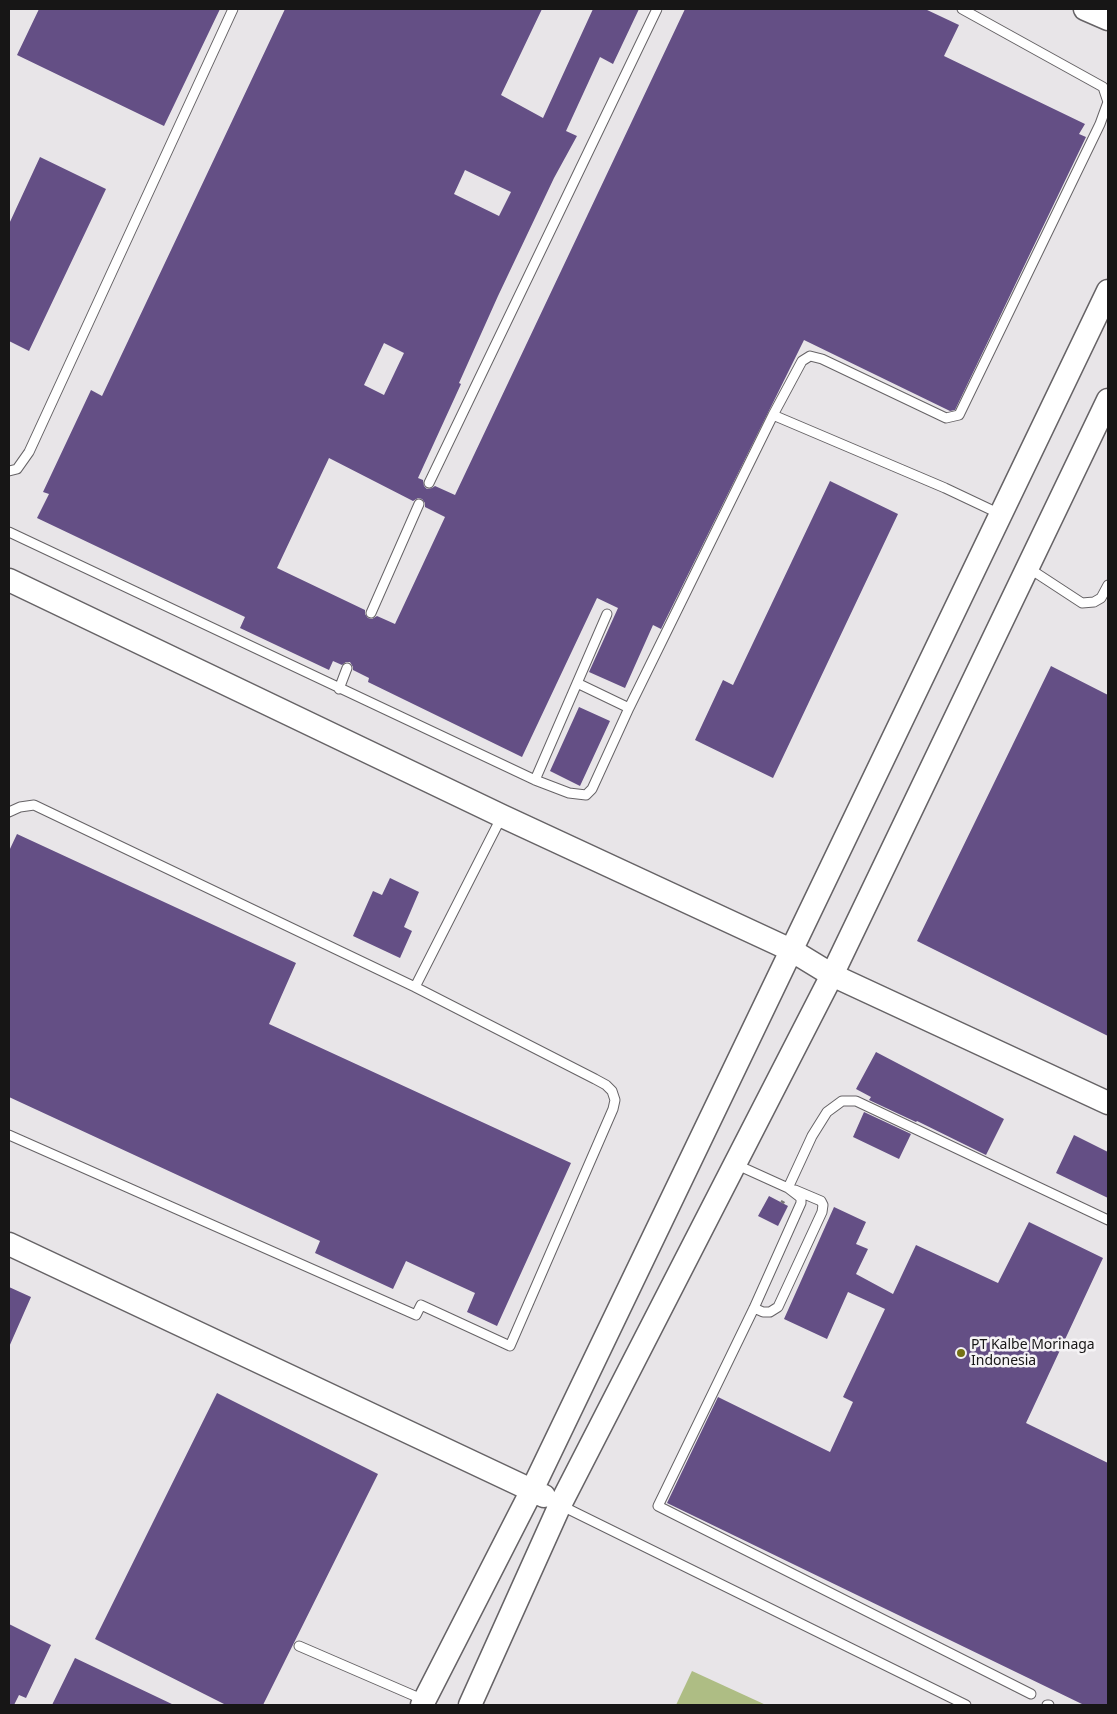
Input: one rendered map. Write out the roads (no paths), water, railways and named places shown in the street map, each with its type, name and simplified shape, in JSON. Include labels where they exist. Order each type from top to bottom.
[{"type":"street","points":[[1085,9],[1108,19]]},
{"type":"street","points":[[423,1703],[532,1490],[1108,291]]},
{"type":"street","points":[[470,1705],[560,1505],[832,975],[1108,400]]},
{"type":"street","points":[[9,580],[502,816],[791,950],[832,975],[1108,1103]]},
{"type":"street","points":[[9,1244],[532,1490],[560,1505]]},
{"type":"lane","points":[[9,471],[17,469],[29,452],[233,9]]},
{"type":"lane","points":[[429,483],[657,9]]},
{"type":"lane","points":[[9,532],[535,780],[569,793],[586,795],[592,789],[629,708],[802,360],[810,356],[822,359],[946,418],[958,415],[1100,124],[1108,102],[1104,87],[962,9]]},
{"type":"lane","points":[[773,415],[945,488],[1001,514]]},
{"type":"lane","points":[[371,613],[419,504]]},
{"type":"lane","points":[[1027,567],[1082,603],[1102,598],[1108,585]]},
{"type":"lane","points":[[535,780],[607,614]]},
{"type":"lane","points":[[340,688],[348,668]]},
{"type":"lane","points":[[577,683],[629,708]]},
{"type":"lane","points":[[9,812],[20,807],[34,805],[415,987],[600,1082],[612,1090],[615,1100],[613,1110],[510,1346],[421,1306],[416,1315],[9,1135]]},
{"type":"lane","points":[[415,987],[502,816]]},
{"type":"lane","points":[[788,1188],[812,1136],[828,1112],[842,1101],[856,1101],[1108,1220]]},
{"type":"lane","points":[[734,1164],[788,1188],[801,1198],[801,1203],[754,1308],[658,1506],[1031,1694]]},
{"type":"lane","points":[[754,1308],[763,1312],[770,1312],[778,1307],[822,1212],[823,1205],[821,1201],[800,1190],[788,1188]]},
{"type":"lane","points":[[560,1505],[966,1705]]},
{"type":"lane","points":[[298,1646],[423,1703]]},
{"type":"place","name":"PT Kalbe Morinaga Indonesia","points":[[961,1353]]}]
